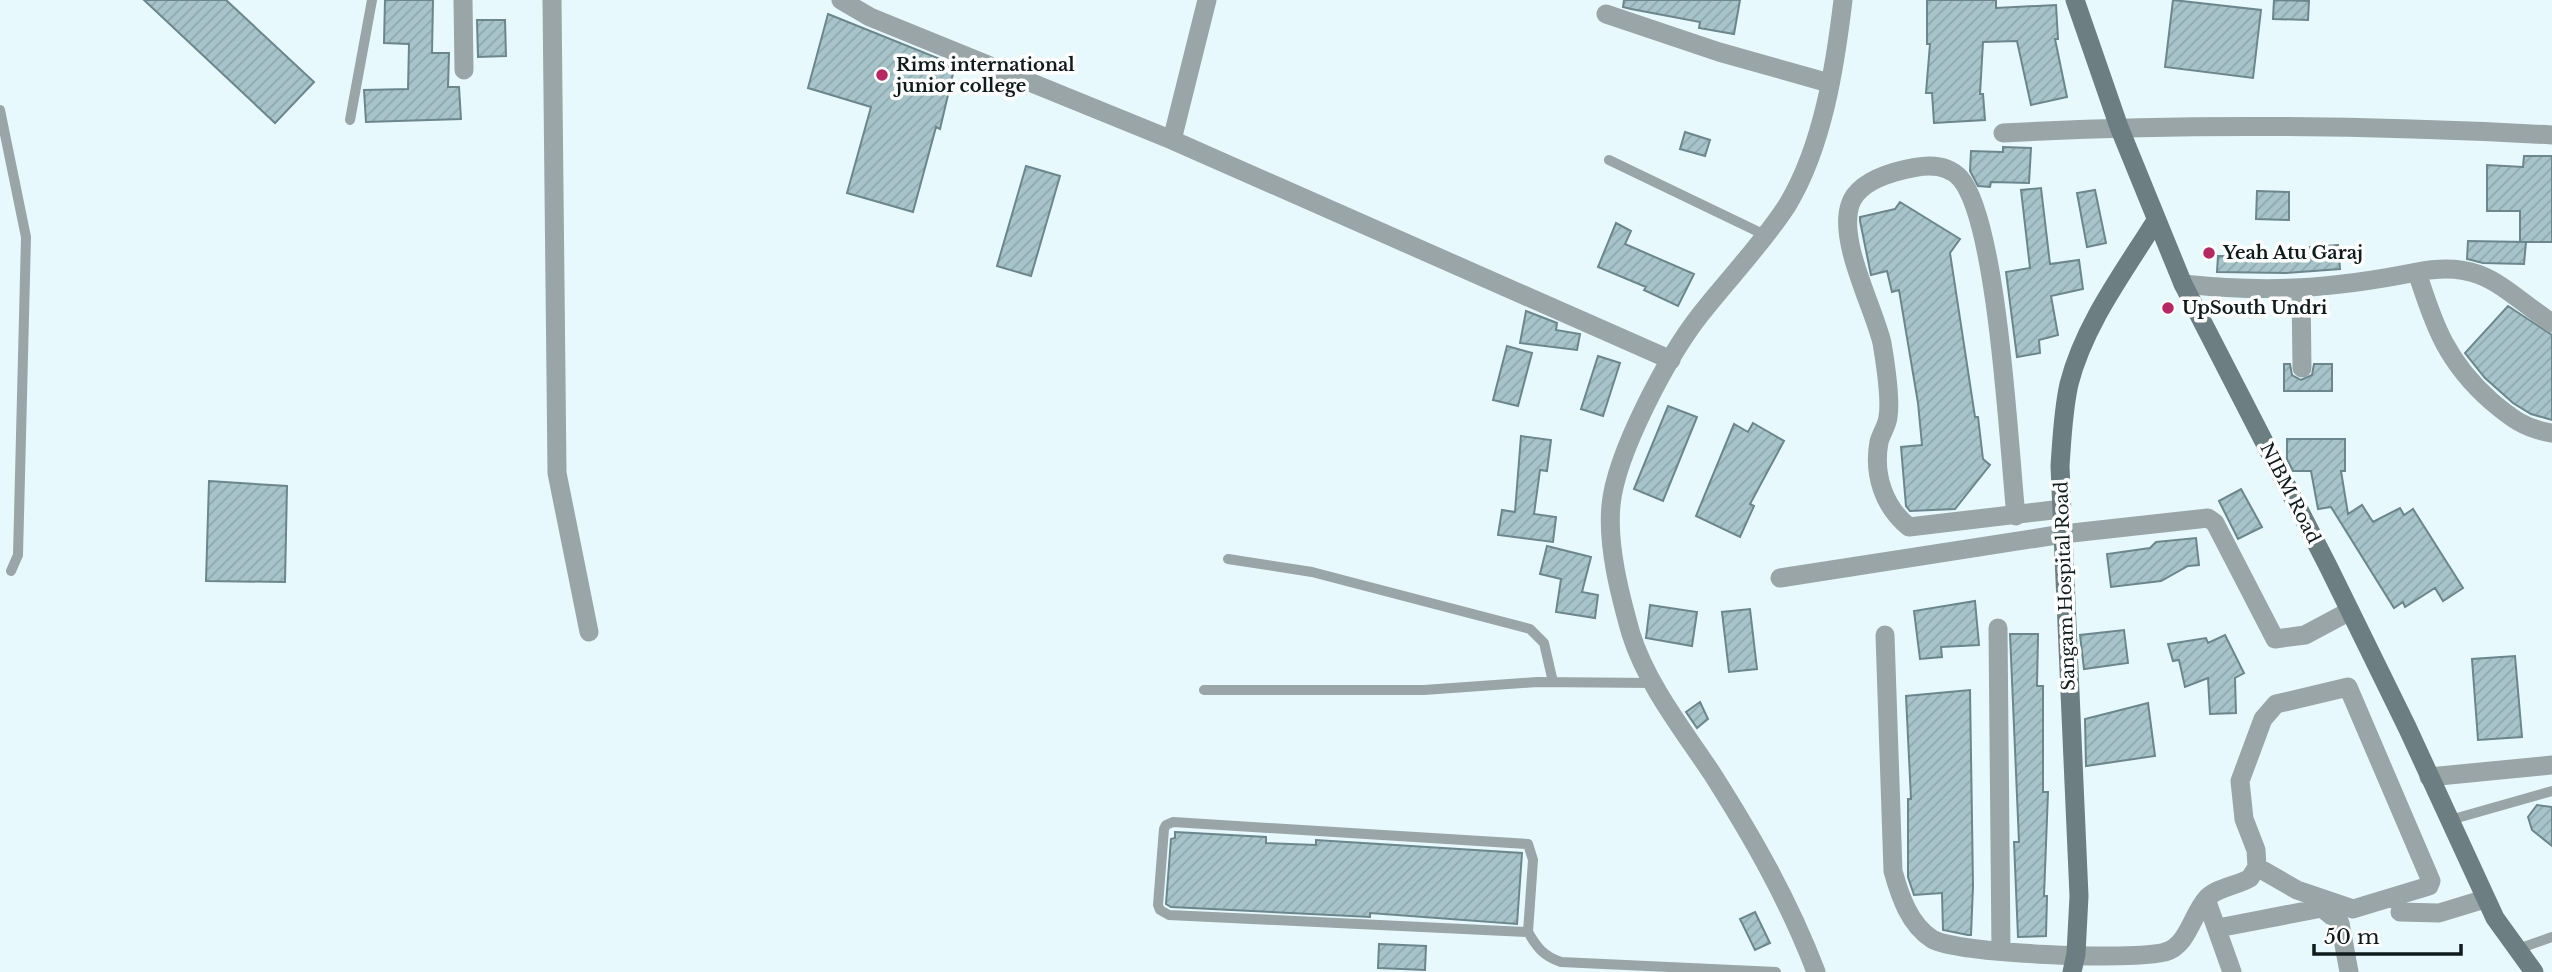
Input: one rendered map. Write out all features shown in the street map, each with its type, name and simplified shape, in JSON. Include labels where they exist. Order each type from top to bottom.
[{"type":"main road","name":"NIBM Road","points":[[2075,0],[2155,222],[2183,284],[2350,611],[2485,899],[2515,950],[2534,972]]},
{"type":"main road","name":"Sangam Hospital Road","points":[[2074,963],[2078,896],[2062,509],[2062,428],[2069,384],[2090,328],[2155,222]]},
{"type":"street","points":[[463,0],[464,70]]},
{"type":"street","points":[[552,0],[557,473],[589,632]]},
{"type":"street","points":[[841,0],[870,17],[1172,140],[1671,360]]},
{"type":"street","points":[[1172,140],[1207,0]]},
{"type":"street","points":[[1815,972],[1790,908],[1758,847],[1654,683],[1631,633],[1612,537],[1611,508],[1621,463],[1671,360],[1697,318],[1788,203],[1808,161],[1829,83],[1843,0]]},
{"type":"street","points":[[1606,14],[1719,52],[1829,83]]},
{"type":"street","points":[[2003,133],[2119,127],[2359,127],[2552,135]]},
{"type":"street","points":[[2016,516],[1994,304],[1982,229],[1971,195],[1958,177],[1944,167],[1929,166],[1877,177],[1850,204],[1848,223],[1859,283],[1882,343],[1888,418],[1879,442],[1878,470],[1884,498],[1894,514],[1909,527],[2016,516],[2062,509]]},
{"type":"street","points":[[2183,284],[2252,291],[2301,289],[2453,267],[2473,271],[2498,283],[2552,323]]},
{"type":"street","points":[[2417,272],[2435,325],[2456,366],[2472,384],[2522,426],[2552,433]]},
{"type":"street","points":[[2301,289],[2302,368]]},
{"type":"street","points":[[1780,578],[2063,534],[2208,518],[2215,523],[2275,639],[2305,635],[2350,611]]},
{"type":"street","points":[[1998,628],[2001,951]]},
{"type":"street","points":[[1885,635],[1890,841],[1900,900],[1915,923],[1931,938],[1951,947],[2001,951],[2074,963],[2168,952],[2181,941],[2206,899],[2217,891],[2250,878],[2256,867],[2256,850],[2241,802],[2240,781],[2263,719],[2276,704],[2348,687],[2431,881],[2429,886],[2353,909],[2297,890],[2256,867]]},
{"type":"street","points":[[2429,777],[2552,765]]},
{"type":"street","points":[[2206,899],[2232,972]]},
{"type":"street","points":[[2400,912],[2439,913],[2485,899]]},
{"type":"street","points":[[2218,928],[2322,908],[2340,923],[2349,972]]},
{"type":"lane","points":[[350,120],[372,0]]},
{"type":"lane","points":[[0,110],[26,237],[18,555],[11,571]]},
{"type":"lane","points":[[1609,160],[1765,235]]},
{"type":"lane","points":[[1228,559],[1311,572],[1530,629],[1544,643],[1553,682]]},
{"type":"lane","points":[[1204,690],[1424,690],[1553,682],[1654,683]]},
{"type":"lane","points":[[2450,820],[2552,792]]},
{"type":"lane","points":[[1528,932],[1169,915],[1158,905],[1164,830],[1166,825],[1173,822],[1528,844],[1533,860],[1528,932],[1537,948],[1547,957],[1561,962],[1776,972]]},
{"type":"lane","points":[[2515,950],[2552,937]]},
{"type":"building","points":[[144,0],[226,0],[314,82],[275,123]]},
{"type":"building","points":[[385,0],[433,0],[432,53],[449,53],[448,87],[459,87],[461,119],[366,122],[364,90],[408,89],[409,44],[384,43]]},
{"type":"building","points":[[1624,0],[1740,0],[1734,34],[1699,28],[1700,22],[1623,7]]},
{"type":"building","points":[[1927,0],[1996,0],[1996,8],[2056,5],[2058,39],[2055,39],[2067,97],[2031,105],[2017,41],[1983,42],[1980,94],[1983,94],[1985,120],[1934,123],[1932,93],[1926,93],[1930,44],[1927,44]]},
{"type":"building","points":[[2173,0],[2261,10],[2253,78],[2165,67]]},
{"type":"building","points":[[2274,0],[2309,1],[2308,20],[2273,19]]},
{"type":"building","name":"Rims international junior college","points":[[828,14],[955,65],[940,129],[936,127],[913,212],[847,193],[871,107],[808,88]]},
{"type":"building","points":[[477,20],[505,20],[506,56],[478,57]]},
{"type":"building","points":[[1685,132],[1710,140],[1705,156],[1680,149]]},
{"type":"building","points":[[2003,147],[2031,148],[2029,183],[1991,182],[1990,187],[1978,186],[1970,171],[1971,151],[2003,152]]},
{"type":"building","points":[[2524,156],[2552,156],[2552,242],[2520,242],[2520,211],[2487,211],[2487,165],[2523,167]]},
{"type":"building","points":[[1026,166],[1060,176],[1031,276],[997,266]]},
{"type":"building","points":[[2041,188],[2050,264],[2079,260],[2083,289],[2051,296],[2058,335],[2039,340],[2040,353],[2017,357],[2006,272],[2030,268],[2021,190]]},
{"type":"building","points":[[2095,190],[2106,243],[2087,247],[2077,193]]},
{"type":"building","points":[[2257,191],[2289,192],[2289,220],[2256,219]]},
{"type":"building","points":[[1900,202],[1960,239],[1950,253],[1975,417],[1978,417],[1983,459],[1990,465],[1955,509],[1910,511],[1906,506],[1901,447],[1922,445],[1918,403],[1899,290],[1892,292],[1887,271],[1871,275],[1860,221],[1860,217],[1895,209]]},
{"type":"building","points":[[1616,223],[1631,231],[1625,244],[1694,274],[1678,306],[1644,290],[1646,287],[1598,267]]},
{"type":"building","points":[[2468,241],[2526,242],[2524,264],[2483,263],[2467,259]]},
{"type":"building","points":[[2338,245],[2340,269],[2286,273],[2217,272],[2218,256],[2311,257],[2310,247]]},
{"type":"building","points":[[2508,306],[2552,335],[2552,420],[2531,414],[2513,403],[2485,378],[2465,353]]},
{"type":"building","points":[[1526,311],[1557,323],[1556,330],[1580,334],[1577,350],[1520,343]]},
{"type":"building","points":[[1507,346],[1532,353],[1518,406],[1493,400]]},
{"type":"building","points":[[1598,356],[1620,363],[1603,416],[1581,409]]},
{"type":"building","points":[[2284,364],[2290,364],[2292,375],[2301,380],[2312,375],[2314,364],[2332,364],[2332,391],[2284,391]]},
{"type":"building","points":[[1668,406],[1697,417],[1663,501],[1634,489]]},
{"type":"building","points":[[1753,423],[1784,441],[1750,504],[1754,506],[1740,537],[1696,516],[1734,424],[1748,432]]},
{"type":"building","points":[[1521,436],[1551,440],[1547,471],[1540,470],[1534,514],[1556,517],[1553,542],[1498,535],[1502,510],[1515,512]]},
{"type":"building","points":[[2287,439],[2345,439],[2345,471],[2341,471],[2348,514],[2362,505],[2373,522],[2400,508],[2404,515],[2413,509],[2463,588],[2443,601],[2435,588],[2405,607],[2403,602],[2394,608],[2331,507],[2318,509],[2311,471],[2293,471],[2287,459]]},
{"type":"building","points":[[209,481],[287,486],[285,582],[206,581]]},
{"type":"building","points":[[2241,489],[2262,527],[2238,539],[2219,501]]},
{"type":"building","points":[[2196,538],[2199,565],[2188,566],[2161,581],[2111,587],[2107,554],[2150,548],[2156,542]]},
{"type":"building","points":[[1547,546],[1591,557],[1582,592],[1598,595],[1595,618],[1556,612],[1561,579],[1540,574]]},
{"type":"building","points":[[1975,601],[1979,645],[1941,647],[1942,657],[1920,659],[1914,611]]},
{"type":"building","points":[[1650,605],[1697,612],[1692,646],[1646,638]]},
{"type":"building","points":[[1750,609],[1757,669],[1729,672],[1722,612]]},
{"type":"building","points":[[2124,630],[2128,663],[2084,669],[2080,635]]},
{"type":"building","points":[[2010,634],[2038,634],[2037,686],[2043,686],[2043,792],[2048,792],[2044,896],[2047,896],[2046,936],[2018,937],[2014,842],[2019,842]]},
{"type":"building","points":[[2225,635],[2244,673],[2235,678],[2236,713],[2210,714],[2208,678],[2185,687],[2179,660],[2173,661],[2168,644],[2206,638],[2208,643]]},
{"type":"building","points":[[2515,656],[2522,737],[2478,740],[2472,659]]},
{"type":"building","points":[[1970,690],[1973,886],[1971,935],[1968,935],[1943,930],[1942,893],[1914,895],[1908,877],[1908,799],[1911,799],[1906,696]]},
{"type":"building","points":[[1700,702],[1708,719],[1697,728],[1686,712]]},
{"type":"building","points":[[2148,703],[2155,756],[2086,766],[2085,719]]},
{"type":"building","points":[[2537,805],[2552,807],[2552,846],[2532,830],[2528,817]]},
{"type":"building","points":[[1175,832],[1266,837],[1266,843],[1316,845],[1316,840],[1522,853],[1517,924],[1370,913],[1370,917],[1171,907],[1166,904],[1171,839],[1175,838]]},
{"type":"building","points":[[1755,912],[1770,943],[1755,950],[1740,919]]},
{"type":"building","points":[[1379,944],[1426,946],[1425,970],[1378,968]]},
{"type":"place","name":"Rims international junior college","points":[[882,75]]},
{"type":"place","name":"Yeah Atu Garaj","points":[[2209,253]]},
{"type":"place","name":"UpSouth Undri","points":[[2168,308]]}]
